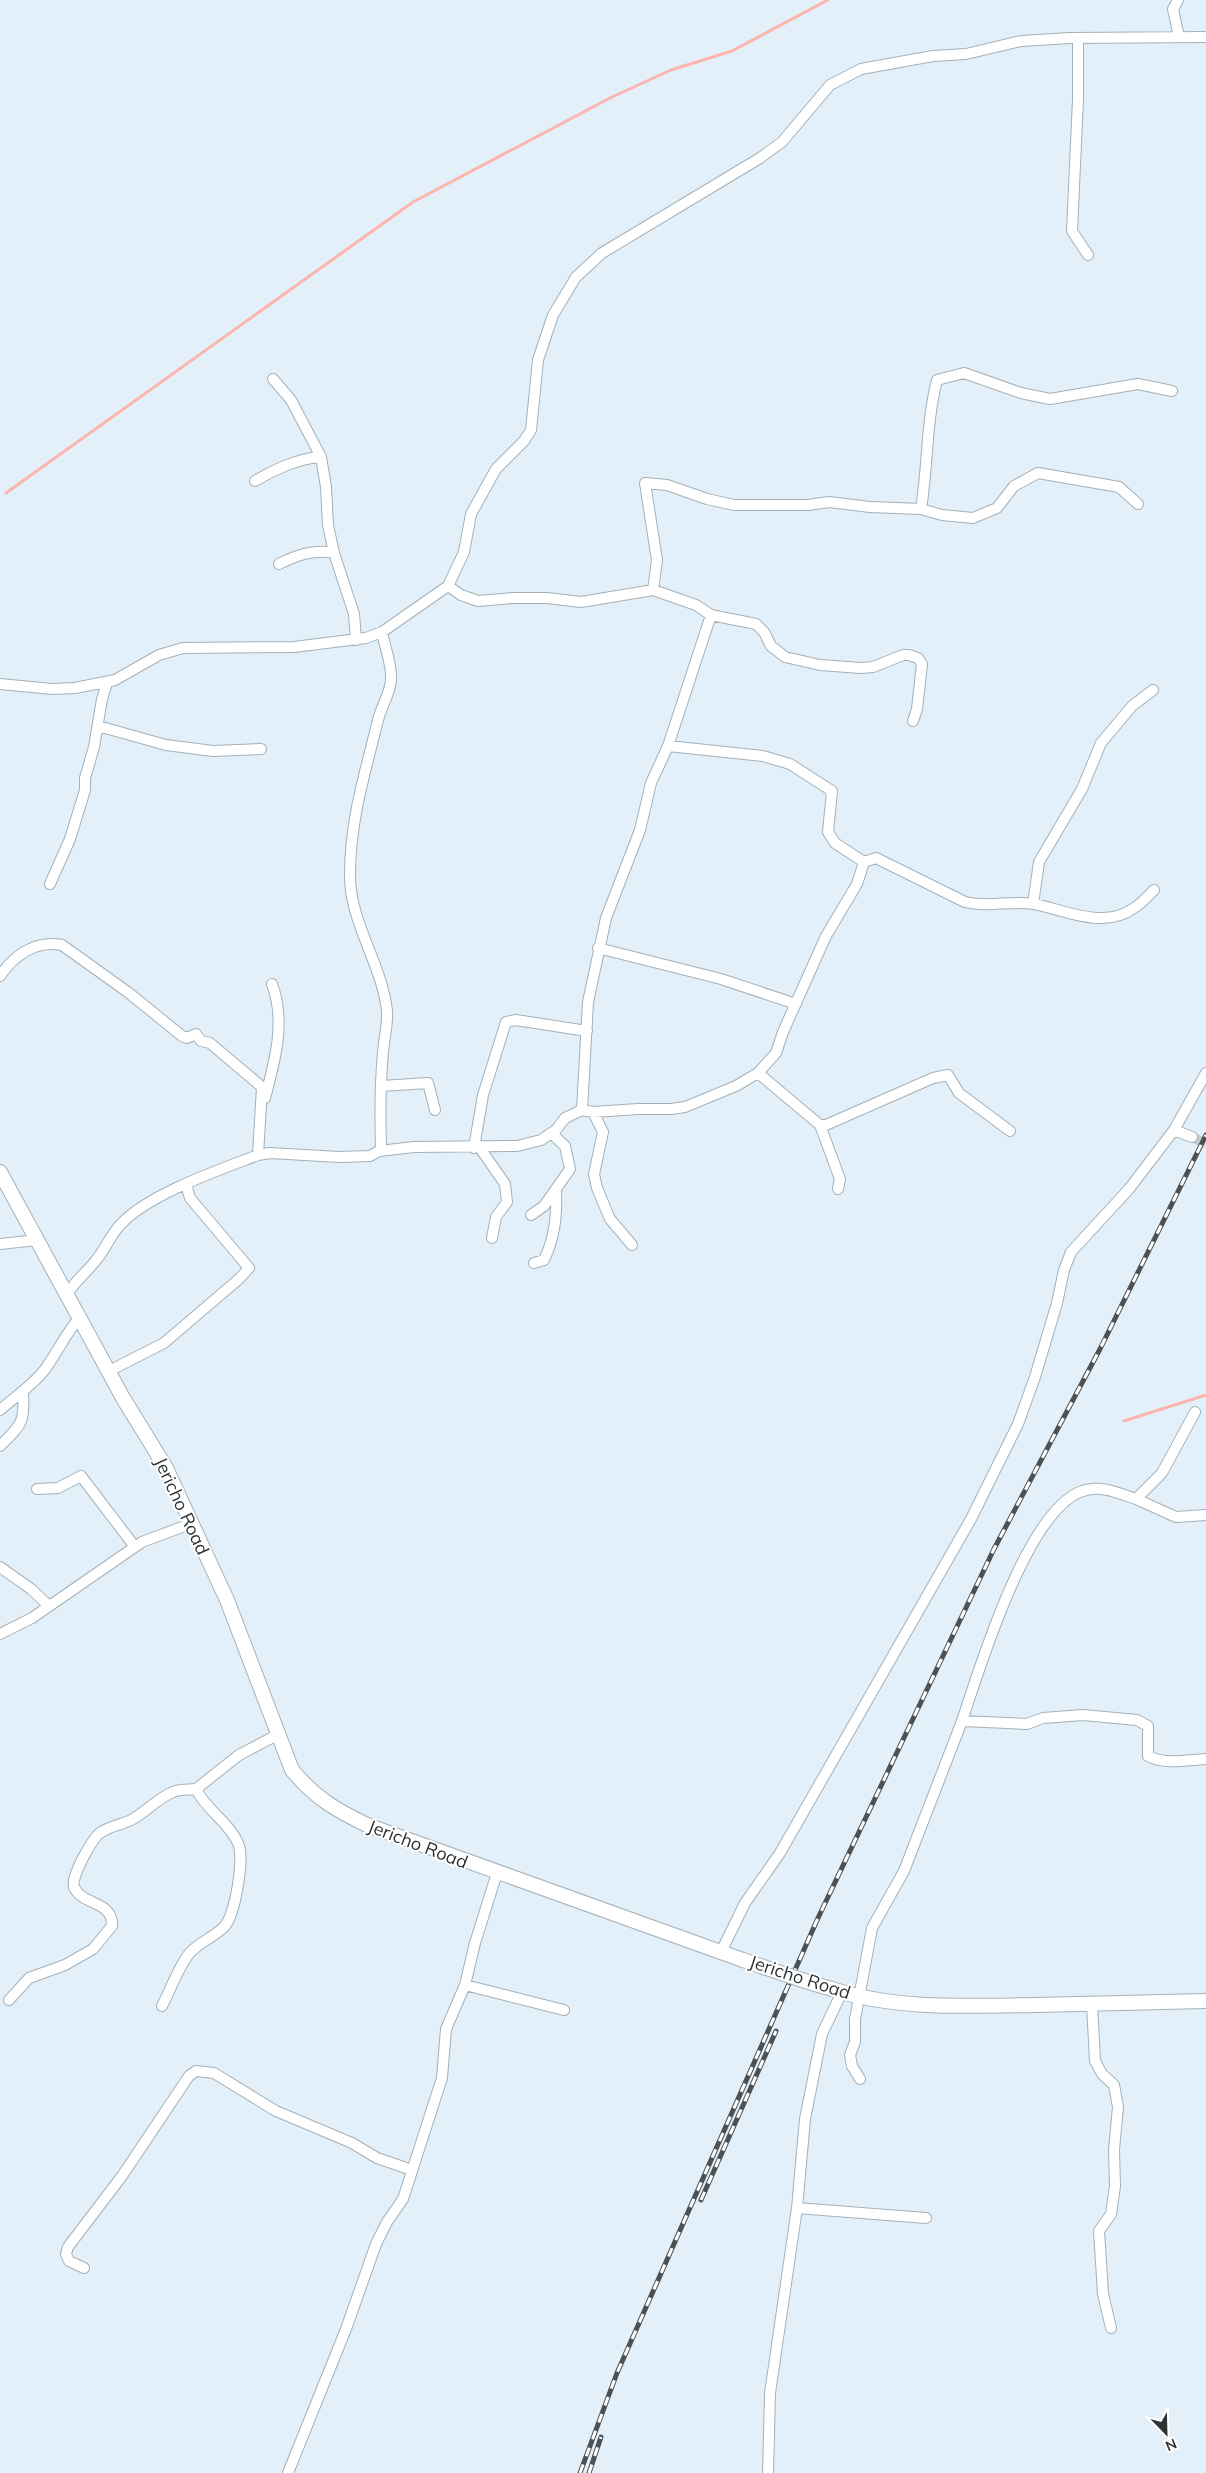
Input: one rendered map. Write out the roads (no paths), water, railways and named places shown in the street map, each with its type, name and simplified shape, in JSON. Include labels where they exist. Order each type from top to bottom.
[{"type":"street","points":[[1178,0],[1173,10],[1179,37]]},
{"type":"street","points":[[0,684],[52,689],[75,688],[107,682],[159,655],[183,648],[218,646],[263,648],[356,640],[382,632],[448,586],[464,552],[471,514],[496,468],[524,440],[531,430],[538,360],[553,315],[576,278],[602,253],[760,158],[782,142],[830,85],[861,69],[933,56],[966,54],[1021,41],[1078,38],[1206,37]]},
{"type":"street","points":[[1078,38],[1078,99],[1072,231],[1088,254]]},
{"type":"street","points":[[921,509],[925,487],[931,404],[937,380],[964,374],[1021,393],[1050,399],[1138,384],[1172,391]]},
{"type":"street","points":[[273,379],[291,400],[321,457],[326,487],[328,525],[334,554],[354,614],[356,640]]},
{"type":"street","points":[[255,481],[277,469],[311,457],[321,457]]},
{"type":"street","points":[[653,590],[657,560],[644,483],[667,485],[707,499],[734,505],[808,505],[829,502],[870,507],[921,509],[973,518],[997,508],[1014,486],[1038,474],[1119,487],[1138,504]]},
{"type":"street","points":[[279,564],[303,554],[321,551],[334,554]]},
{"type":"street","points":[[448,586],[461,595],[478,601],[512,598],[547,598],[581,602],[653,590],[696,605],[711,615],[756,624],[764,632],[771,646],[785,657],[820,665],[873,668],[903,655],[918,658],[922,664],[917,710],[913,721]]},
{"type":"street","points":[[582,1110],[588,1002],[598,948],[606,918],[640,830],[651,783],[668,746],[711,615]]},
{"type":"street","points":[[379,1151],[381,1147],[381,1086],[387,1010],[356,912],[350,888],[350,874],[351,830],[360,783],[391,679],[382,632]]},
{"type":"street","points":[[50,884],[70,839],[85,790],[85,778],[107,682]]},
{"type":"street","points":[[1033,904],[1039,862],[1082,789],[1101,743],[1132,706],[1153,690]]},
{"type":"street","points":[[98,726],[166,745],[213,751],[261,749]]},
{"type":"street","points":[[668,746],[762,756],[800,769],[832,791],[828,832],[835,843],[864,862]]},
{"type":"street","points":[[864,862],[876,858],[964,902],[980,906],[1033,904],[1100,919],[1119,916],[1134,909],[1154,890]]},
{"type":"street","points":[[67,1294],[78,1277],[98,1259],[120,1224],[141,1207],[186,1185],[258,1156],[270,1153],[339,1157],[370,1156],[379,1151],[414,1147],[477,1148],[517,1146],[541,1140],[566,1118],[582,1110],[593,1112],[685,1107],[736,1086],[758,1073],[776,1053],[826,936],[858,884],[864,862]]},
{"type":"street","points":[[0,976],[20,954],[42,945],[52,943],[62,945],[129,993],[182,1036],[187,1038],[196,1034],[201,1040],[210,1044],[262,1087],[258,1156]]},
{"type":"street","points":[[598,948],[702,974],[796,1004]]},
{"type":"street","points":[[260,1116],[276,1051],[278,999],[272,984]]},
{"type":"street","points":[[492,1238],[496,1217],[507,1202],[505,1184],[477,1148],[483,1095],[506,1022],[516,1020],[587,1031]]},
{"type":"street","points":[[758,1073],[820,1125],[840,1179],[838,1189]]},
{"type":"street","points":[[721,1952],[745,1903],[780,1853],[971,1519],[1018,1424],[1057,1304],[1064,1270],[1072,1252],[1129,1189],[1174,1130],[1206,1073]]},
{"type":"street","points":[[820,1125],[826,1125],[945,1075],[950,1077],[959,1093],[1010,1131]]},
{"type":"street","points":[[381,1086],[428,1083],[435,1110]]},
{"type":"street","points":[[593,1112],[603,1132],[594,1174],[597,1188],[610,1218],[632,1245]]},
{"type":"street","points":[[1174,1130],[1192,1137]]},
{"type":"street","points":[[531,1216],[544,1206],[570,1169],[565,1146],[551,1133]]},
{"type":"street","name":"Jericho Road","points":[[0,1172],[109,1371],[166,1468],[226,1600],[292,1770],[308,1789],[331,1807],[367,1825],[497,1873],[799,1980],[858,1996],[914,2004],[980,2006],[1206,2001]]},
{"type":"street","points":[[109,1371],[164,1343],[239,1279],[249,1268],[190,1198],[186,1185]]},
{"type":"street","points":[[534,1263],[544,1260],[552,1244],[556,1213],[556,1189]]},
{"type":"street","points":[[0,1244],[37,1240]]},
{"type":"street","points":[[0,1410],[23,1393],[45,1369],[67,1331],[80,1317]]},
{"type":"street","points":[[0,1446],[14,1432],[25,1415],[23,1393]]},
{"type":"street","points":[[1136,1499],[1162,1473],[1195,1412]]},
{"type":"street","points":[[37,1489],[58,1488],[81,1476],[135,1547]]},
{"type":"street","points":[[860,2079],[852,2066],[850,2055],[855,2042],[858,1996],[872,1928],[904,1870],[962,1722],[994,1631],[1020,1569],[1039,1532],[1056,1509],[1069,1498],[1092,1489],[1106,1490],[1136,1499],[1176,1517],[1206,1515]]},
{"type":"street","points":[[0,1634],[32,1618],[142,1542],[190,1524]]},
{"type":"street","points":[[0,1566],[49,1606]]},
{"type":"street","points":[[962,1722],[1027,1724],[1043,1718],[1083,1715],[1137,1720],[1148,1726],[1148,1756],[1156,1760],[1170,1762],[1206,1759]]},
{"type":"street","points":[[9,2000],[30,1978],[65,1965],[93,1949],[112,1926],[110,1914],[104,1907],[83,1897],[74,1890],[73,1885],[74,1874],[98,1835],[107,1829],[130,1821],[175,1791],[196,1789],[238,1756],[277,1735]]},
{"type":"street","points":[[162,2006],[189,1953],[226,1925],[232,1912],[242,1858],[238,1843],[201,1799],[196,1789]]},
{"type":"street","points":[[288,2473],[346,2329],[376,2244],[387,2222],[403,2199],[442,2078],[446,2029],[464,1985],[497,1873]]},
{"type":"street","points":[[464,1985],[564,2010]]},
{"type":"street","points":[[768,2473],[770,2394],[797,2208],[805,2120],[822,2034],[837,1991]]},
{"type":"street","points":[[1092,2004],[1095,2061],[1102,2074],[1114,2085],[1118,2107],[1114,2150],[1115,2186],[1111,2214],[1099,2231],[1103,2294],[1111,2328]]},
{"type":"street","points":[[84,2268],[69,2260],[66,2254],[68,2247],[122,2176],[189,2076],[196,2071],[214,2073],[276,2111],[352,2143],[377,2158],[412,2170]]},
{"type":"street","points":[[797,2208],[926,2218]]},
{"type":"waterway","points":[[6,493],[413,202],[612,97],[671,70],[732,51],[828,0]]},
{"type":"waterway","points":[[1124,1421],[1206,1395]]},
{"type":"tunnel","points":[[1192,1137],[1206,1144]]},
{"type":"railway","points":[[580,2473],[617,2373],[818,1918],[994,1549],[1100,1349],[1206,1135]]},
{"type":"railway","points":[[701,2200],[776,2031]]},
{"type":"railway","points":[[589,2473],[601,2437]]}]
